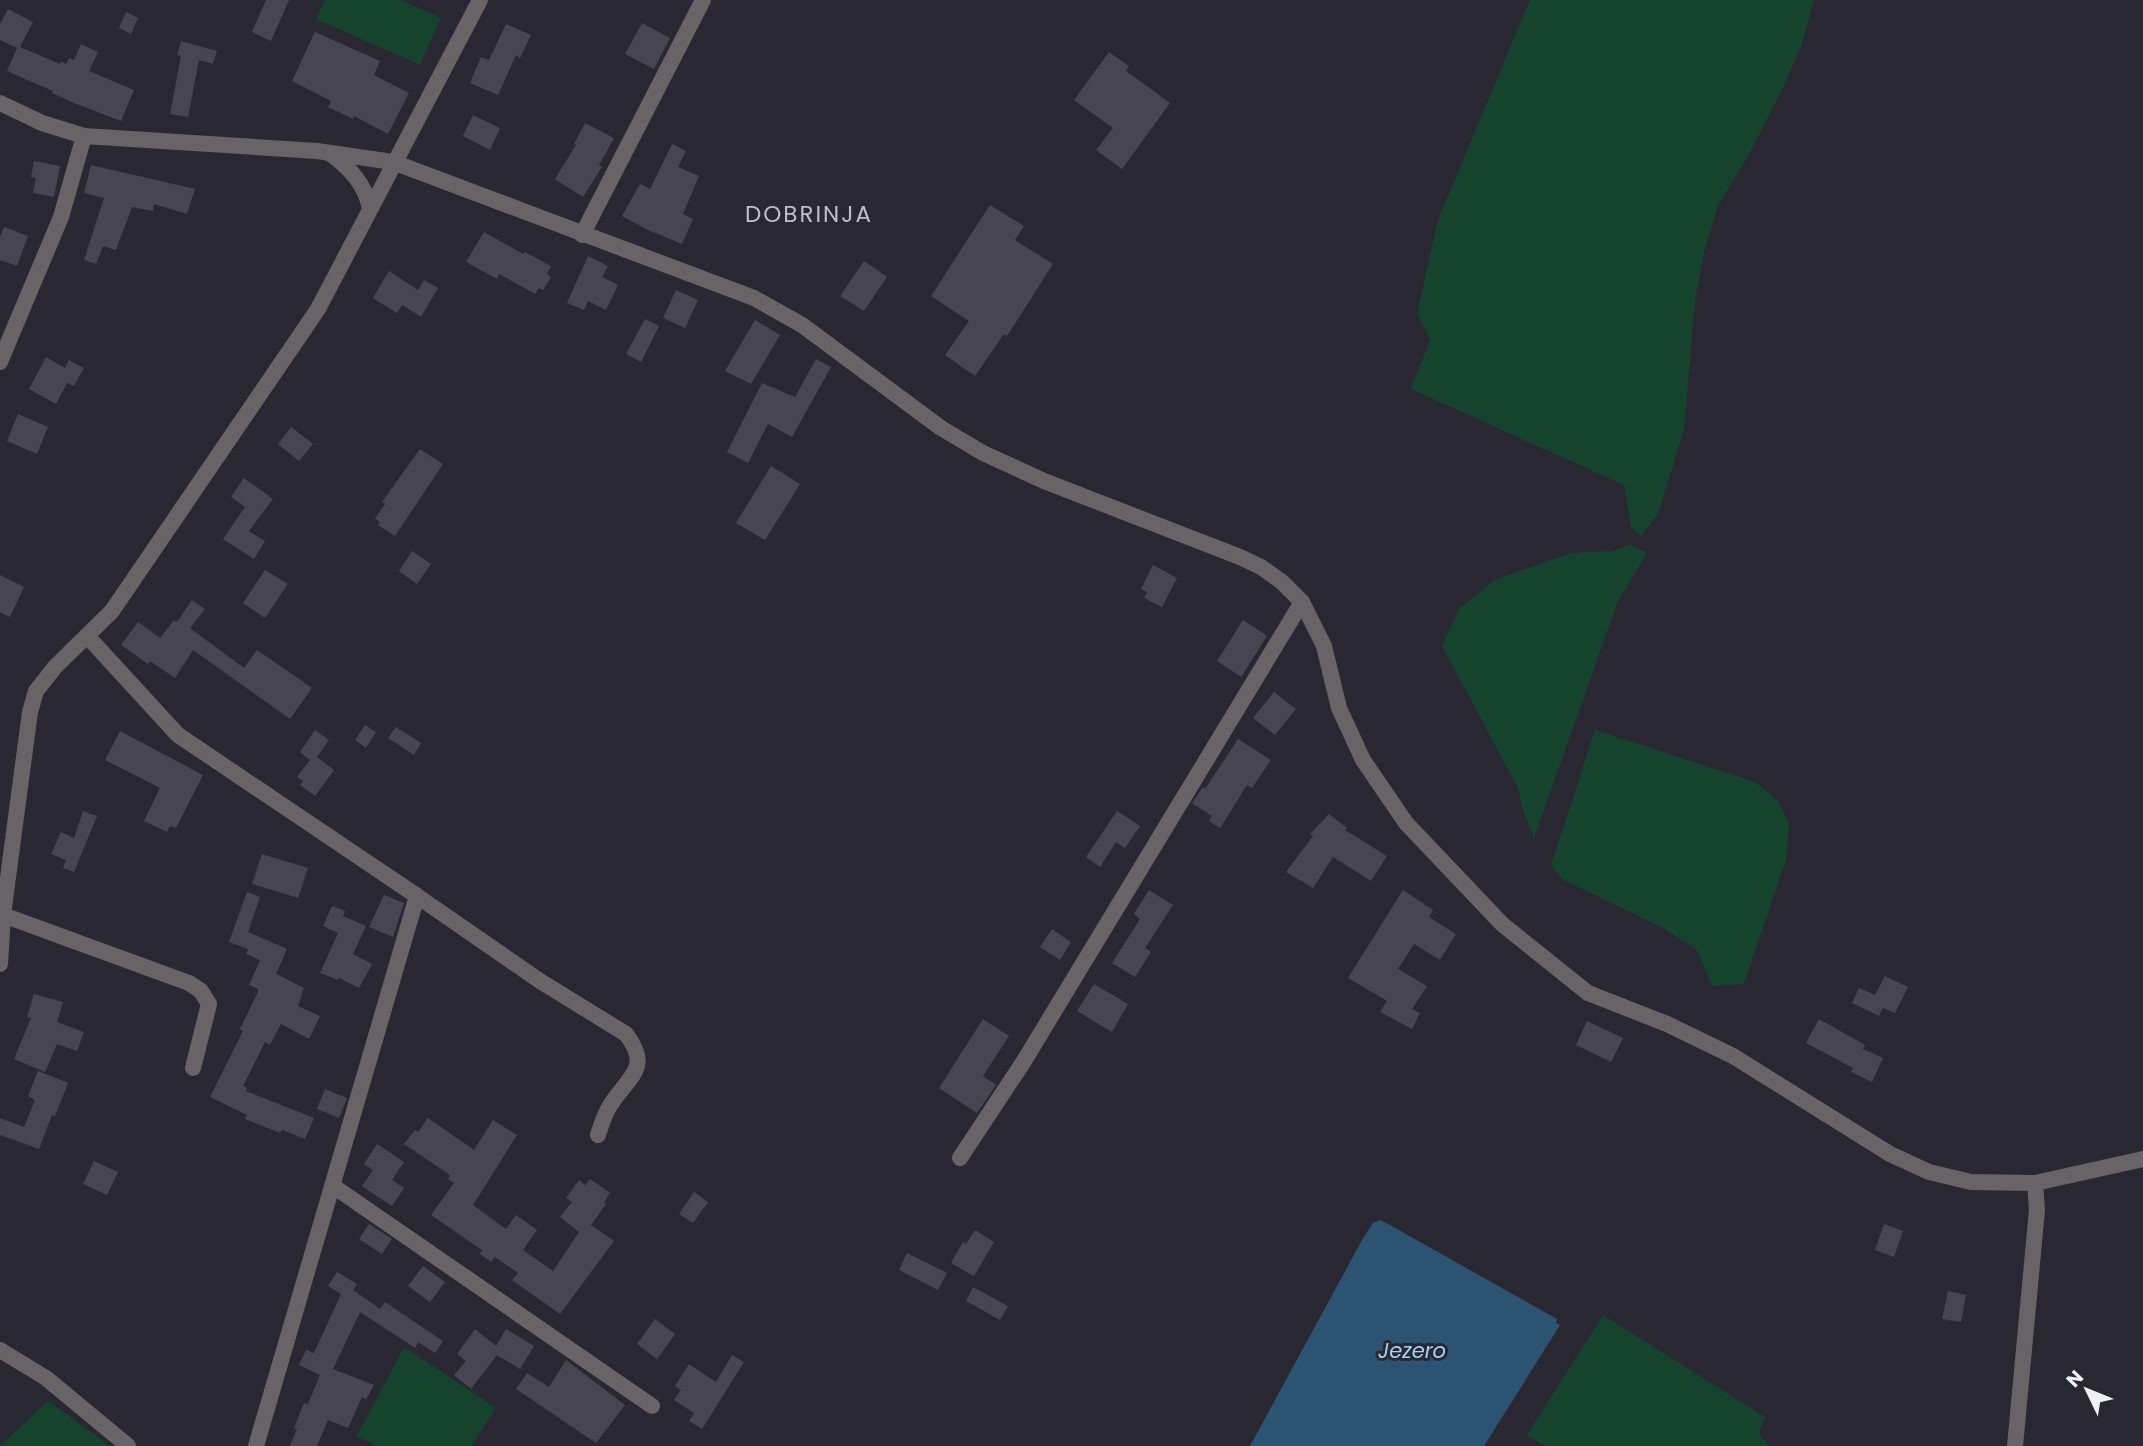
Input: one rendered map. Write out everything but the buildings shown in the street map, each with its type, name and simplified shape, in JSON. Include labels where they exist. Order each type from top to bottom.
[{"type":"street","points":[[0,964],[30,712],[36,691],[55,667],[112,611],[318,309],[480,0]]},
{"type":"street","points":[[582,234],[703,0]]},
{"type":"street","points":[[0,103],[42,123],[84,136],[330,153],[393,162],[754,298],[803,325],[941,428],[983,453],[1044,481],[1240,557],[1261,567],[1282,582],[1302,602],[1324,646],[1339,708],[1363,760],[1406,823],[1480,902],[1525,944],[1588,993],[1667,1024],[1733,1056],[1890,1154],[1929,1172],[1971,1182],[2035,1183],[2143,1159]]},
{"type":"street","points":[[0,362],[61,217],[84,136]]},
{"type":"street","points":[[330,153],[347,166],[366,192],[370,208]]},
{"type":"street","points":[[960,1158],[1024,1061],[1302,602]]},
{"type":"street","points":[[88,637],[178,735],[540,981],[626,1034],[635,1045],[638,1065],[632,1079],[611,1104],[598,1135]]},
{"type":"street","points":[[256,1446],[417,896]]},
{"type":"street","points":[[4,915],[189,983],[201,991],[209,1004],[193,1068]]},
{"type":"street","points":[[2015,1446],[2037,1210],[2035,1183]]},
{"type":"street","points":[[333,1186],[652,1406]]},
{"type":"street","points":[[0,1350],[46,1378],[128,1446]]},
{"type":"green space","points":[[325,0],[400,0],[441,18],[420,65],[316,19]]},
{"type":"green space","points":[[1530,0],[1814,0],[1801,46],[1785,84],[1749,154],[1718,206],[1704,252],[1695,301],[1684,430],[1658,514],[1641,536],[1631,527],[1624,485],[1411,389],[1430,340],[1417,313],[1438,220]]},
{"type":"green space","points":[[1631,545],[1647,553],[1618,601],[1534,838],[1524,814],[1518,788],[1442,646],[1459,609],[1495,580],[1571,553],[1613,551]]},
{"type":"green space","points":[[1595,730],[1755,782],[1778,801],[1789,824],[1786,859],[1744,984],[1712,986],[1697,950],[1663,928],[1562,879],[1551,865]]},
{"type":"green space","points":[[1603,1315],[1765,1417],[1759,1434],[1769,1446],[1545,1446],[1527,1435]]},
{"type":"green space","points":[[404,1347],[496,1408],[471,1446],[376,1446],[357,1436]]},
{"type":"green space","points":[[48,1401],[110,1446],[0,1446]]},
{"type":"water","name":"Jezero","points":[[1381,1220],[1557,1319],[1556,1323],[1560,1325],[1484,1446],[1250,1446],[1362,1240],[1373,1223]]},
{"type":"district","name":"DOBRINJA","points":[[809,214]]}]
